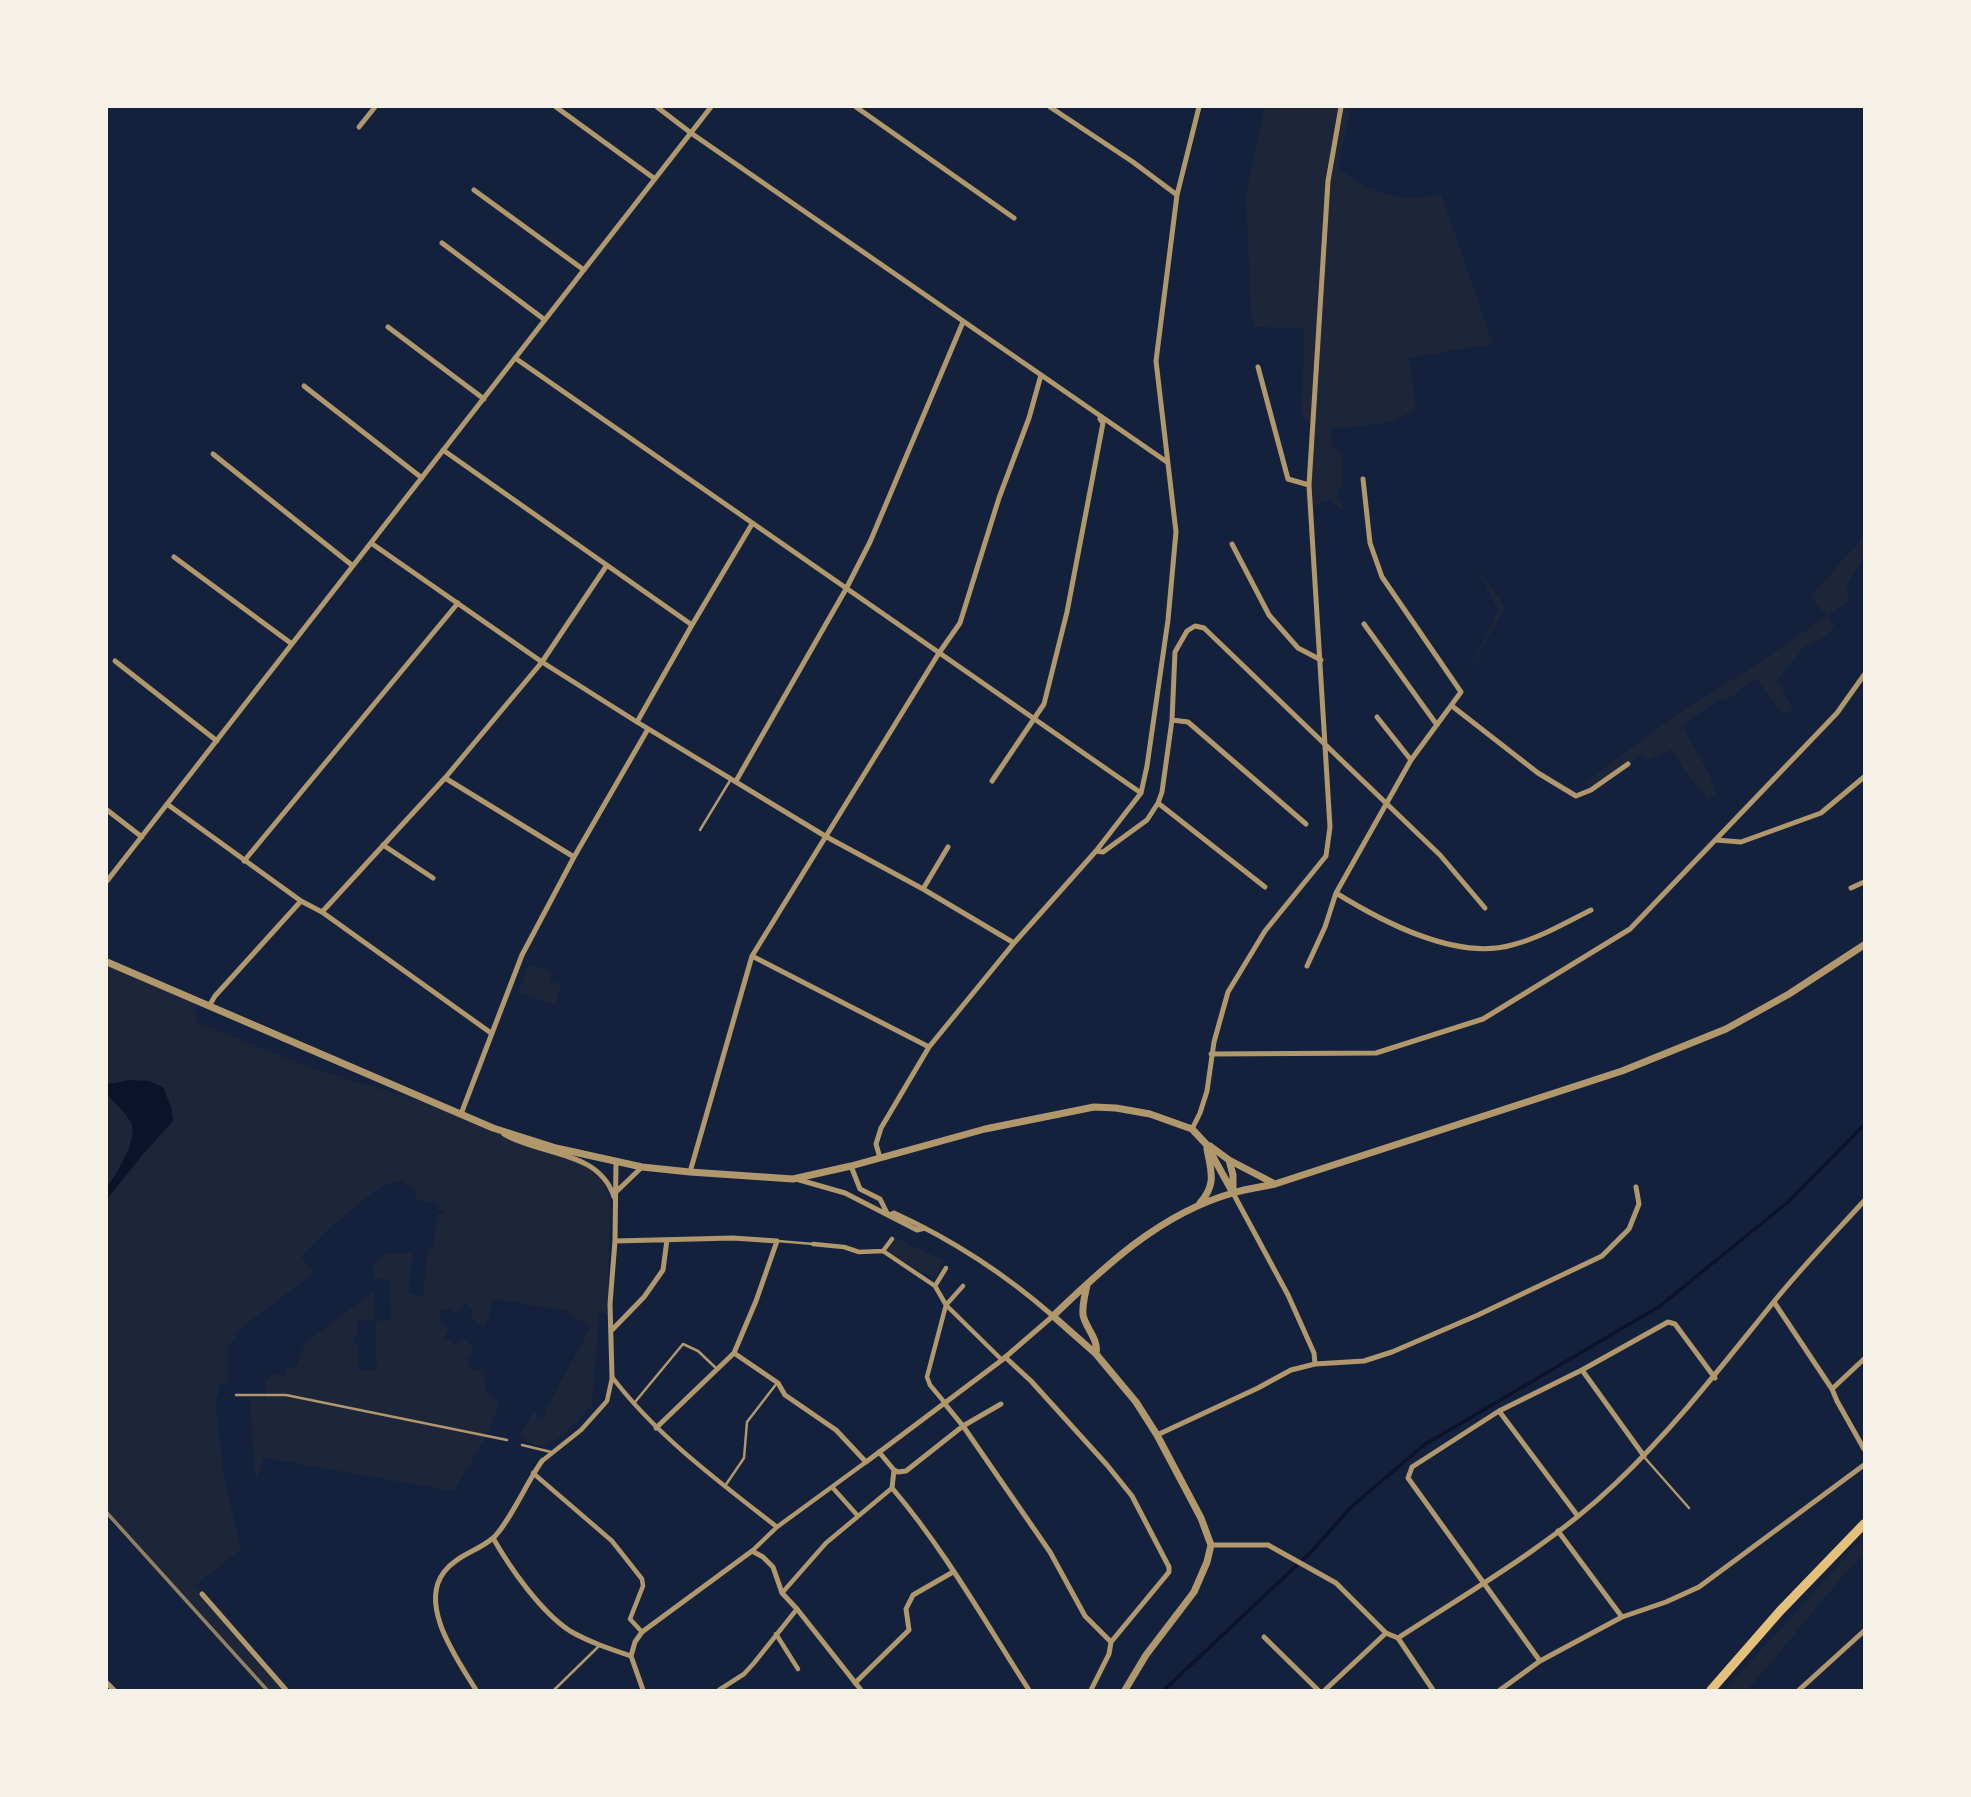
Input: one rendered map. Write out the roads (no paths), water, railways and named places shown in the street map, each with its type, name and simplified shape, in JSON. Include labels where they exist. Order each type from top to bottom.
[{"type":"main road","points":[[1712,1690],[1780,1611],[1864,1524]]},
{"type":"street","points":[[359,127],[375,107]]},
{"type":"street","points":[[556,107],[654,179]]},
{"type":"street","points":[[657,107],[1167,462]]},
{"type":"street","points":[[107,881],[711,107]]},
{"type":"street","points":[[856,107],[1014,218]]},
{"type":"street","points":[[1050,107],[1177,195]]},
{"type":"street","points":[[880,1158],[876,1144],[881,1128],[929,1047],[1014,943],[1096,852],[1140,793],[1147,766],[1168,620],[1176,532],[1156,361],[1177,195],[1199,107]]},
{"type":"street","points":[[1192,1129],[1207,1091],[1212,1054],[1228,992],[1265,931],[1326,856],[1330,827],[1309,485],[1328,181],[1340,107]]},
{"type":"street","points":[[474,190],[584,270]]},
{"type":"street","points":[[442,243],[545,320]]},
{"type":"street","points":[[734,779],[870,542],[963,322]]},
{"type":"street","points":[[388,327],[484,399]]},
{"type":"street","points":[[515,358],[1140,793]]},
{"type":"street","points":[[1258,366],[1288,479],[1309,485]]},
{"type":"street","points":[[690,1172],[752,956],[960,623],[1041,375]]},
{"type":"street","points":[[304,386],[422,478]]},
{"type":"street","points":[[992,781],[1044,704],[1067,612],[1103,423],[1098,415]]},
{"type":"street","points":[[443,450],[692,625]]},
{"type":"street","points":[[213,454],[353,566]]},
{"type":"street","points":[[1307,966],[1325,927],[1336,893],[1411,760],[1461,692],[1382,576],[1370,543],[1363,479]]},
{"type":"street","points":[[637,722],[752,524]]},
{"type":"street","points":[[371,543],[542,662],[648,729],[825,836],[923,889],[1014,943]]},
{"type":"street","points":[[1232,544],[1269,615],[1298,648],[1321,660]]},
{"type":"street","points":[[174,556],[292,644]]},
{"type":"street","points":[[322,912],[445,778],[542,662],[607,565]]},
{"type":"street","points":[[244,860],[458,603]]},
{"type":"street","points":[[1364,624],[1437,725]]},
{"type":"street","points":[[1096,852],[1103,852],[1147,820],[1158,803],[1162,792],[1172,720],[1175,652],[1186,631],[1195,626],[1204,628],[1326,743],[1440,855],[1485,908]]},
{"type":"street","points":[[115,661],[217,741]]},
{"type":"street","points":[[1212,1054],[1376,1054],[1483,1019],[1630,929],[1837,713],[1864,675]]},
{"type":"street","points":[[1452,706],[1538,773],[1576,796],[1591,790],[1628,764]]},
{"type":"street","points":[[1377,717],[1411,760]]},
{"type":"street","points":[[1172,720],[1188,722],[1306,824]]},
{"type":"street","points":[[461,1114],[522,954],[648,729]]},
{"type":"street","points":[[1716,840],[1741,842],[1821,813],[1864,777]]},
{"type":"street","points":[[445,778],[574,857]]},
{"type":"street","points":[[1158,803],[1265,887]]},
{"type":"street","points":[[167,804],[300,901],[322,912],[491,1033]]},
{"type":"street","points":[[107,810],[142,836]]},
{"type":"street","points":[[383,845],[433,878]]},
{"type":"street","points":[[923,889],[948,847]]},
{"type":"street","points":[[1851,888],[1864,882]]},
{"type":"street","points":[[1336,893],[1380,919],[1437,940],[1476,950],[1511,946],[1548,933],[1591,910]]},
{"type":"street","points":[[209,1006],[300,901]]},
{"type":"street","points":[[643,1690],[631,1656],[635,1642],[642,1632],[751,1551],[777,1527],[1004,1359],[1142,1238],[1198,1206],[1233,1193],[1275,1184],[1622,1070],[1726,1029],[1789,994],[1864,945]]},
{"type":"street","points":[[752,956],[929,1047]]},
{"type":"street","points":[[107,962],[493,1128],[516,1141],[571,1157],[593,1167],[603,1174],[611,1186],[616,1203]]},
{"type":"street","points":[[793,1179],[985,1129],[1094,1107],[1150,1114],[1192,1129],[1206,1144],[1229,1160],[1275,1184]]},
{"type":"street","points":[[493,1128],[556,1148],[642,1167],[793,1179],[845,1193],[917,1230],[927,1228],[985,1262],[1017,1284],[1096,1354],[1136,1402],[1157,1435],[1201,1518],[1211,1545],[1194,1592],[1146,1654],[1125,1690]]},
{"type":"street","points":[[1206,1144],[1288,1295],[1314,1353],[1315,1364]]},
{"type":"street","points":[[1198,1206],[1211,1189],[1212,1175],[1206,1144]]},
{"type":"street","points":[[1229,1160],[1233,1175],[1233,1193]]},
{"type":"street","points":[[475,1690],[437,1618],[436,1597],[439,1582],[445,1571],[470,1551],[493,1538],[542,1461],[581,1430],[607,1401],[612,1377],[610,1304],[615,1241],[616,1162]]},
{"type":"street","points":[[851,1166],[860,1189],[880,1199],[888,1215]]},
{"type":"street","points":[[615,1192],[642,1167]]},
{"type":"street","points":[[1157,1435],[1291,1370],[1315,1364],[1350,1363],[1392,1352],[1478,1315],[1602,1255],[1629,1229],[1639,1204],[1636,1187]]},
{"type":"street","points":[[1398,1638],[1558,1531],[1644,1456],[1714,1378],[1773,1302],[1864,1201]]},
{"type":"street","points":[[615,1241],[733,1238],[777,1241],[734,1353],[656,1428]]},
{"type":"street","points":[[883,1251],[892,1238]]},
{"type":"street","points":[[612,1330],[645,1297],[663,1270],[667,1240]]},
{"type":"street","points":[[813,1244],[844,1247],[859,1252],[883,1251],[935,1286],[946,1305],[1031,1381],[1132,1496],[1169,1567],[1169,1572],[1111,1642],[1109,1654],[1091,1690]]},
{"type":"street","points":[[935,1286],[946,1268]]},
{"type":"street","points":[[1087,1284],[1083,1318],[1098,1346],[1096,1354]]},
{"type":"street","points":[[963,1286],[946,1305],[927,1377],[930,1385],[963,1426],[1050,1552],[1085,1616],[1098,1632],[1111,1642]]},
{"type":"street","points":[[1773,1302],[1832,1389],[1864,1449]]},
{"type":"street","points":[[1540,1661],[1408,1478],[1412,1467],[1499,1411],[1582,1370],[1668,1322],[1675,1324],[1714,1378]]},
{"type":"street","points":[[734,1353],[778,1383],[785,1395],[836,1430],[866,1462]]},
{"type":"street","points":[[1832,1389],[1864,1359]]},
{"type":"street","points":[[1582,1370],[1644,1456]]},
{"type":"street","points":[[612,1377],[656,1428],[777,1527]]},
{"type":"street","points":[[879,1452],[894,1470],[906,1471],[963,1426],[1001,1405]]},
{"type":"street","points":[[1499,1411],[1577,1515]]},
{"type":"street","points":[[1500,1690],[1540,1661],[1622,1617],[1699,1587],[1864,1465]]},
{"type":"street","points":[[782,1593],[811,1557],[892,1488],[894,1470]]},
{"type":"street","points":[[533,1474],[612,1542],[642,1579],[643,1586],[630,1619],[642,1632]]},
{"type":"street","points":[[832,1487],[858,1516]]},
{"type":"street","points":[[892,1488],[953,1572],[1030,1690]]},
{"type":"street","points":[[1558,1531],[1622,1617]]},
{"type":"street","points":[[493,1538],[523,1582],[569,1630],[599,1646],[631,1656]]},
{"type":"street","points":[[1211,1545],[1268,1545],[1336,1583],[1386,1633],[1398,1638],[1433,1690]]},
{"type":"street","points":[[751,1551],[763,1557],[773,1567],[782,1593],[861,1690]]},
{"type":"street","points":[[855,1683],[909,1630],[906,1609],[914,1595],[953,1572]]},
{"type":"street","points":[[202,1594],[286,1690]]},
{"type":"street","points":[[719,1690],[744,1674],[766,1651],[797,1609]]},
{"type":"street","points":[[1800,1690],[1864,1631]]},
{"type":"street","points":[[1325,1690],[1386,1633]]},
{"type":"street","points":[[776,1634],[798,1669]]},
{"type":"street","points":[[1264,1637],[1318,1690]]},
{"type":"street","points":[[107,1683],[114,1690]]},
{"type":"lane","points":[[700,830],[734,779]]},
{"type":"lane","points":[[777,1241],[813,1244]]},
{"type":"lane","points":[[633,1404],[683,1344],[698,1351],[717,1369]]},
{"type":"lane","points":[[724,1486],[744,1458],[747,1422],[778,1383]]},
{"type":"lane","points":[[236,1395],[286,1395],[507,1440]]},
{"type":"lane","points":[[522,1445],[551,1452]]},
{"type":"lane","points":[[1644,1456],[1689,1508]]},
{"type":"lane","points":[[554,1690],[599,1646]]},
{"type":"waterway","points":[[1164,1690],[1311,1552],[1351,1507],[1424,1445],[1660,1306],[1788,1202],[1864,1125]]},
{"type":"railway","points":[[107,1513],[267,1690]]}]
